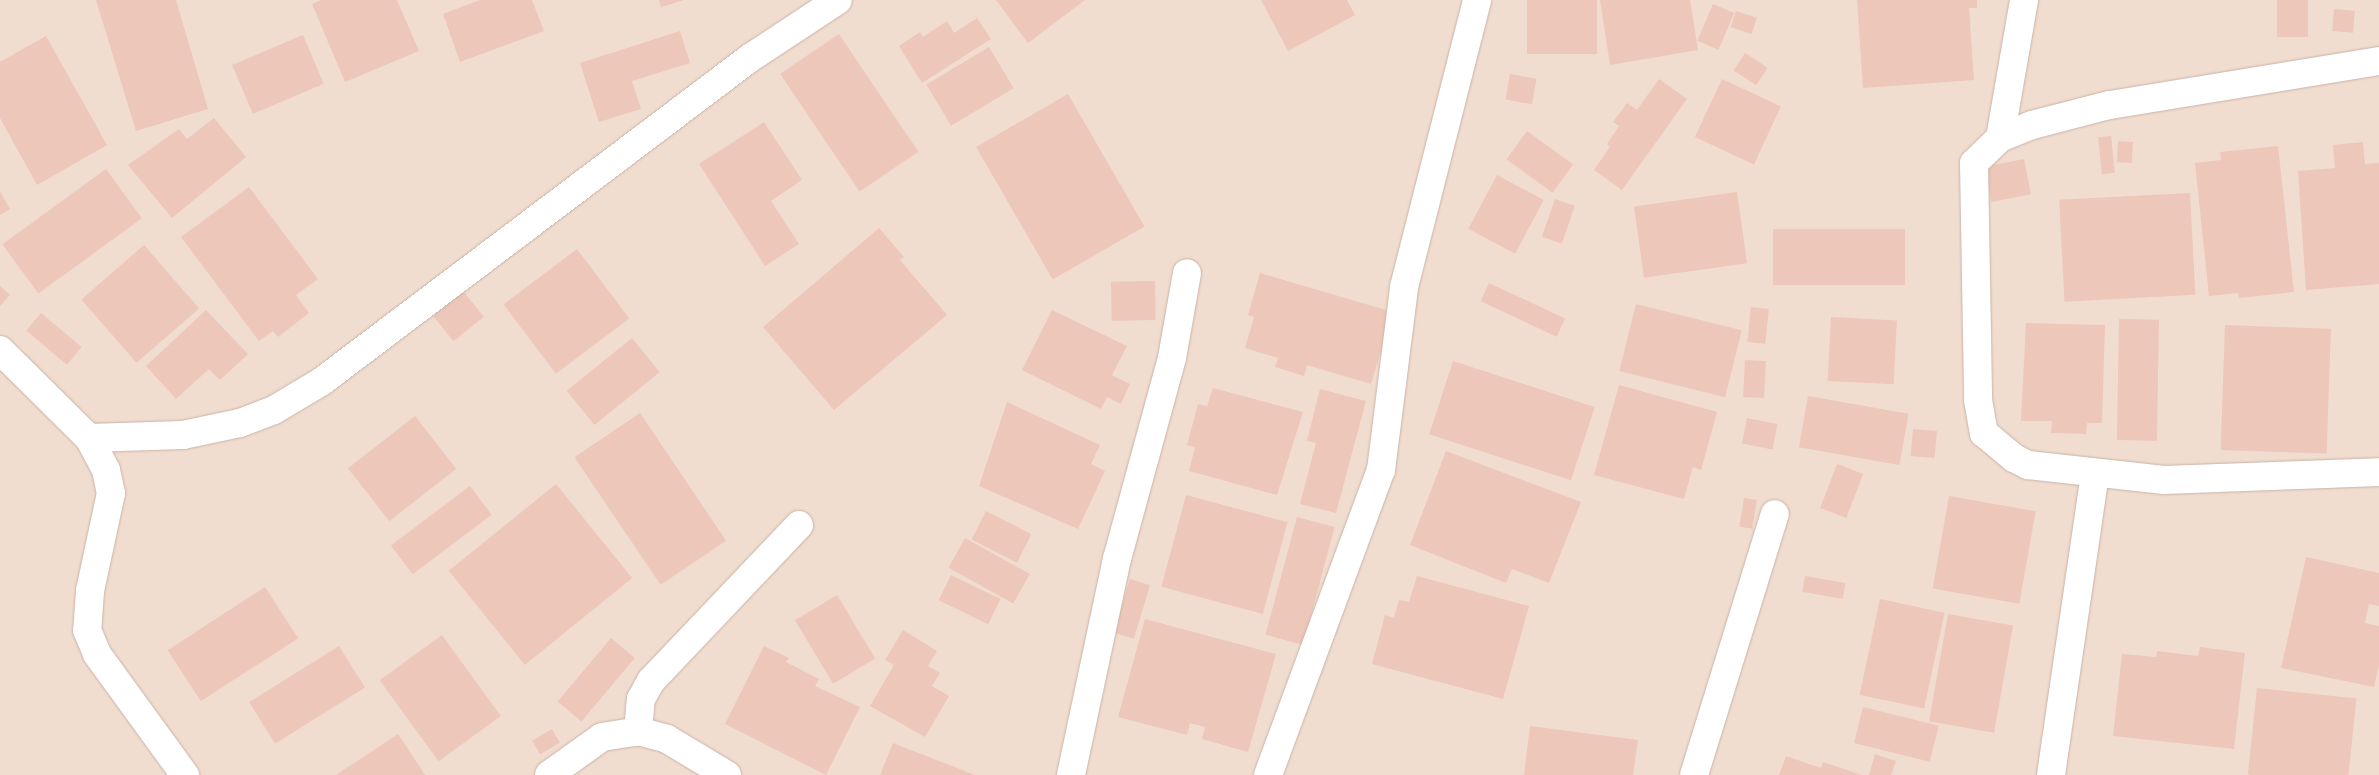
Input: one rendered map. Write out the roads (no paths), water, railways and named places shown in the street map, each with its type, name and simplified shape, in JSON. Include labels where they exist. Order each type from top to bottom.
[{"type":"street","points":[[89,438],[183,435],[240,423],[274,410],[329,376],[703,92],[838,0]]},
{"type":"street","points":[[1268,775],[1381,470],[1404,287],[1477,0]]},
{"type":"street","points":[[2000,138],[2024,0]]},
{"type":"street","points":[[2379,61],[2109,105],[2032,125],[2000,138],[1974,163],[1978,400],[1984,433],[2028,466],[2096,474],[2164,480],[2379,472]]},
{"type":"street","points":[[1071,775],[1117,559],[1172,358],[1187,272]]},
{"type":"street","points":[[0,350],[89,438],[106,470],[111,493],[90,591],[87,630],[97,654],[185,775]]},
{"type":"street","points":[[2051,775],[2096,474]]},
{"type":"street","points":[[1694,775],[1775,514]]},
{"type":"street","points":[[638,731],[641,699],[651,681],[799,525]]},
{"type":"street","points":[[549,775],[602,736],[638,731],[667,739],[727,775]]}]
